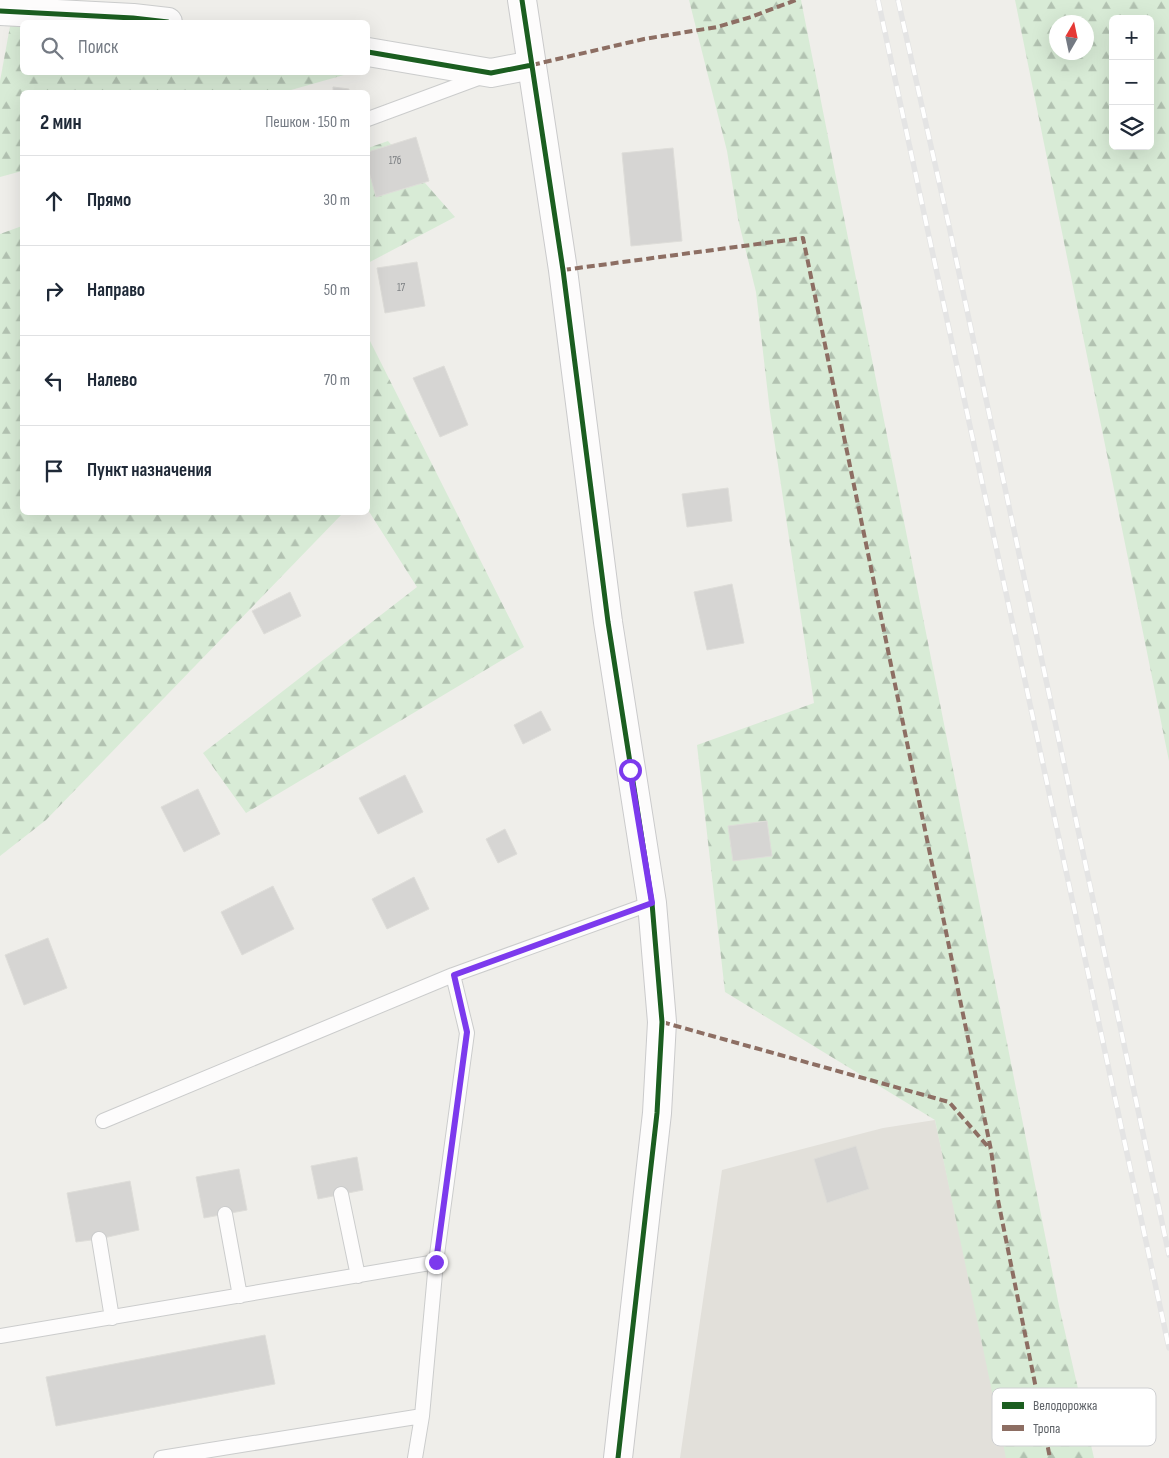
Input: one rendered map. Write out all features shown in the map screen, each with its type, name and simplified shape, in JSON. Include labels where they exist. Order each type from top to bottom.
[{"type":"street","points":[[522,0],[563,270],[608,622],[652,903],[662,1022],[657,1113],[618,1458]]},
{"type":"street","points":[[0,11],[150,20]]},
{"type":"street","points":[[370,52],[492,74],[532,65]]},
{"type":"lane","points":[[370,118],[492,74]]},
{"type":"lane","points":[[103,1121],[454,975],[652,903]]},
{"type":"lane","points":[[415,1458],[422,1416],[436,1262],[467,1032],[454,975]]},
{"type":"lane","points":[[341,1194],[358,1276]]},
{"type":"lane","points":[[225,1214],[240,1296]]},
{"type":"lane","points":[[99,1239],[112,1318]]},
{"type":"lane","points":[[0,1336],[436,1262]]},
{"type":"lane","points":[[161,1458],[422,1416]]},
{"type":"shaded area","points":[[935,1120],[993,1388],[992,1446],[1005,1446],[1008,1458],[680,1458],[722,1170],[883,1128]]},
{"type":"green space","points":[[689,0],[801,0],[1059,1306],[1078,1388],[992,1388],[992,1391],[935,1120],[725,992],[697,745],[814,703],[770,412],[756,292],[738,219],[727,151]]},
{"type":"green space","points":[[1015,0],[1169,0],[1169,761]]},
{"type":"green space","points":[[11,21],[20,23],[20,75],[344,75],[291,90],[20,90],[20,172],[0,177],[0,81]]},
{"type":"green space","points":[[388,141],[455,217],[370,262],[370,147]]},
{"type":"green space","points":[[20,227],[20,515],[341,515],[46,820],[0,856],[0,234]]},
{"type":"green space","points":[[370,341],[524,647],[246,813],[203,753],[417,587],[370,513]]},
{"type":"green space","points":[[1003,1446],[1091,1446],[1094,1458],[1006,1458]]},
{"type":"building","points":[[333,87],[349,89],[349,90],[333,90]]},
{"type":"building","points":[[416,137],[429,181],[376,197],[370,175],[370,151]]},
{"type":"building","points":[[673,148],[682,241],[631,246],[622,153]]},
{"type":"building","points":[[417,262],[425,306],[385,313],[377,268]]},
{"type":"building","points":[[444,366],[468,425],[440,437],[413,378]]},
{"type":"building","points":[[728,488],[732,521],[687,527],[682,494]]},
{"type":"building","points":[[732,584],[744,643],[707,650],[694,592]]},
{"type":"building","points":[[290,592],[301,616],[264,634],[252,611]]},
{"type":"building","points":[[541,711],[551,730],[523,744],[514,725]]},
{"type":"building","points":[[405,775],[423,812],[378,834],[359,798]]},
{"type":"building","points":[[198,789],[220,834],[184,852],[161,807]]},
{"type":"building","points":[[767,821],[772,856],[733,861],[728,826]]},
{"type":"building","points":[[505,829],[517,854],[498,863],[486,839]]},
{"type":"building","points":[[414,877],[429,909],[387,929],[372,899]]},
{"type":"building","points":[[273,886],[294,929],[242,955],[221,912]]},
{"type":"building","points":[[48,938],[67,988],[24,1005],[5,955]]},
{"type":"building","points":[[856,1146],[869,1189],[827,1203],[814,1159]]},
{"type":"building","points":[[357,1157],[363,1190],[318,1199],[311,1166]]},
{"type":"building","points":[[239,1169],[247,1210],[204,1218],[196,1177]]},
{"type":"building","points":[[130,1181],[139,1230],[76,1242],[67,1193]]},
{"type":"building","points":[[265,1335],[275,1384],[56,1426],[46,1377]]},
{"type":"railway","points":[[878,0],[1169,1348]]},
{"type":"railway","points":[[898,0],[949,226],[1169,1255]]},
{"type":"marked path","points":[[532,65],[644,39],[717,27],[751,17],[796,0]]},
{"type":"marked path","points":[[563,270],[803,238],[991,1150],[998,1200],[1036,1388]]},
{"type":"marked path","points":[[662,1022],[949,1102],[990,1149]]},
{"type":"marked path","points":[[1048,1446],[1050,1458]]},
{"type":"cycle path","points":[[522,0],[563,270],[608,622],[652,903],[662,1022],[657,1113],[618,1458]]},
{"type":"cycle path","points":[[0,11],[150,20]]},
{"type":"cycle path","points":[[370,52],[491,73],[532,65]]},
{"type":"route","points":[[436,1262],[467,1032],[454,975],[652,903],[630,770]]}]
